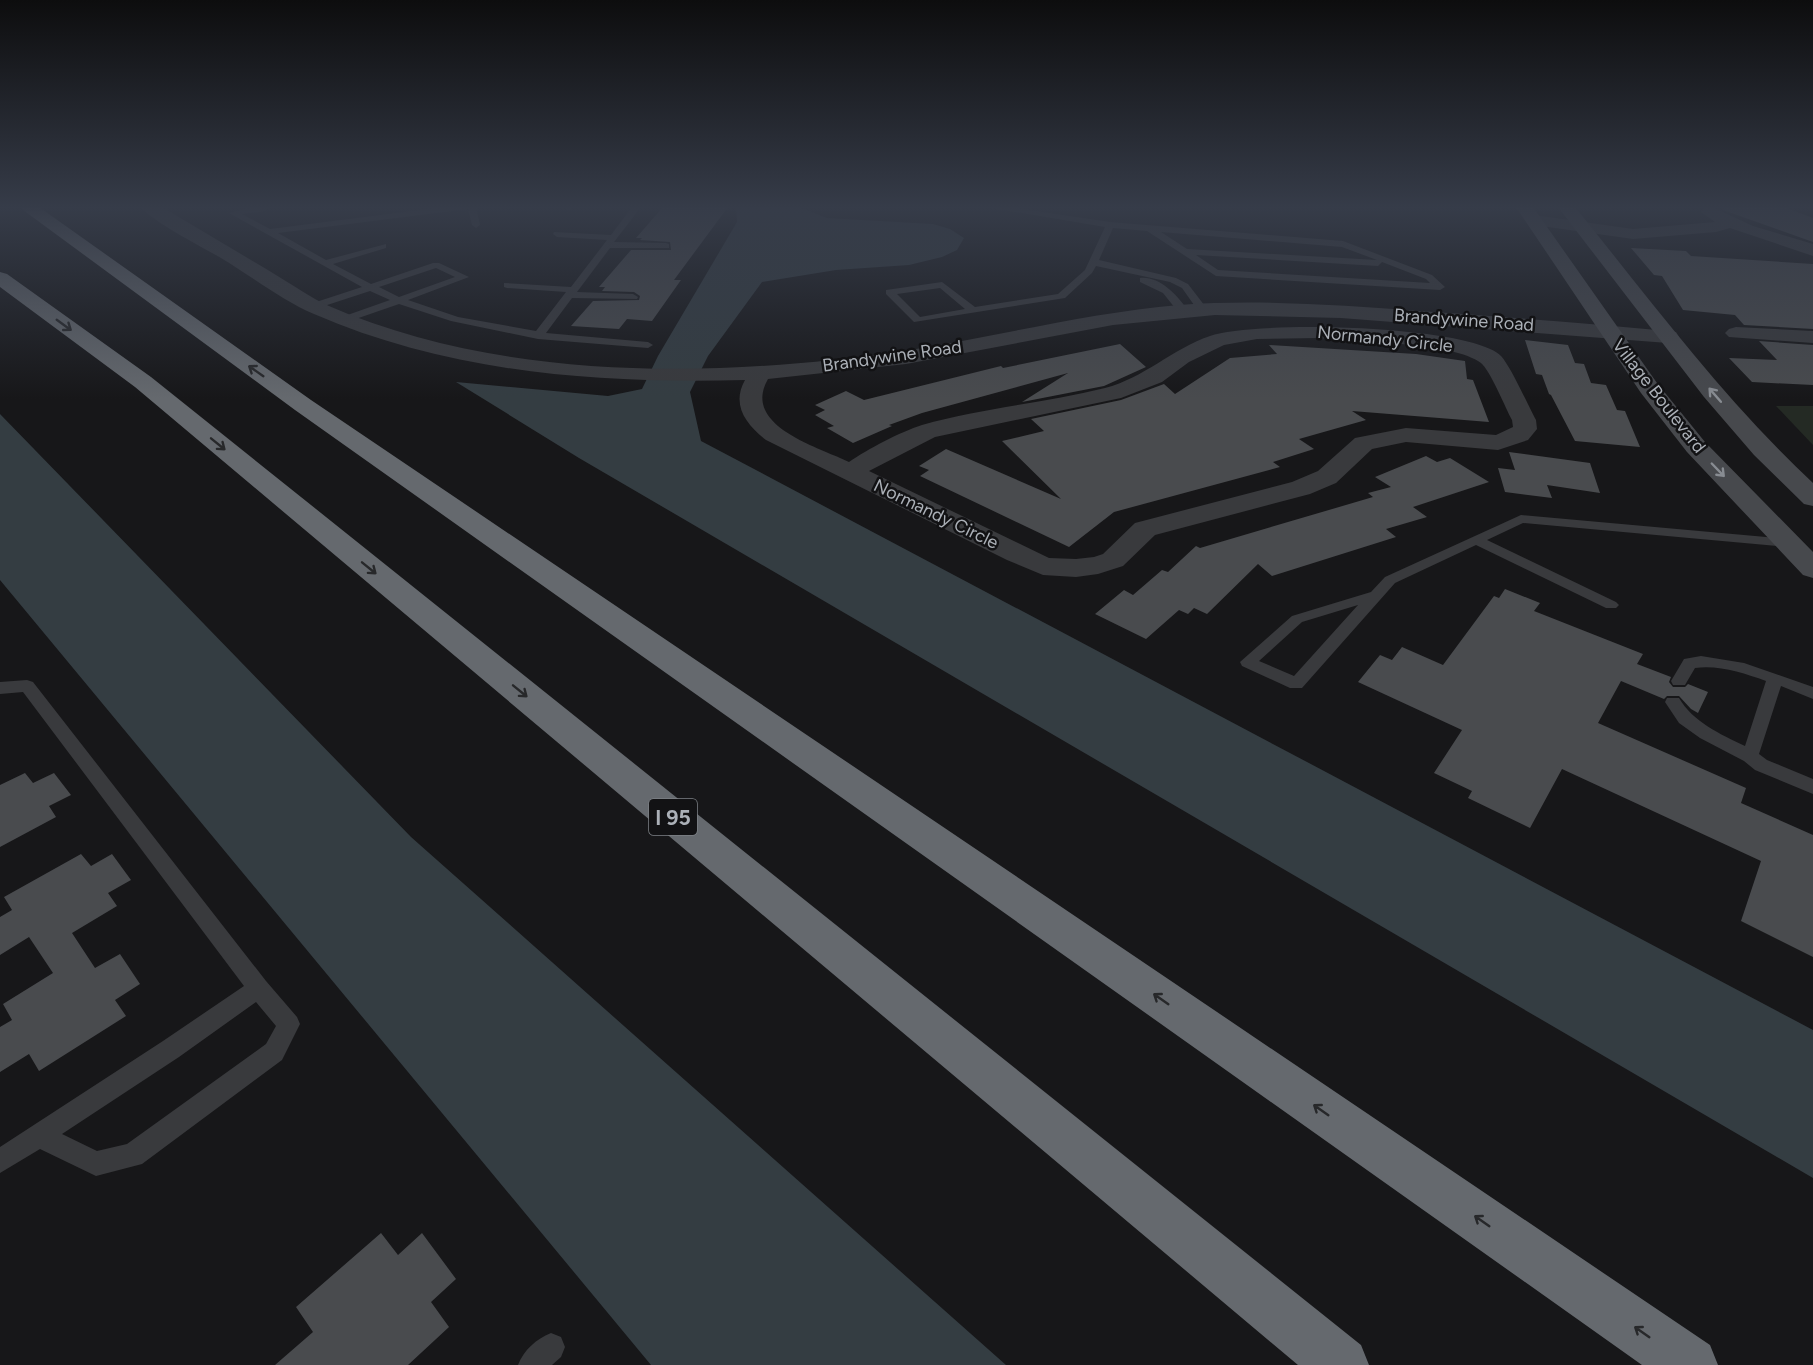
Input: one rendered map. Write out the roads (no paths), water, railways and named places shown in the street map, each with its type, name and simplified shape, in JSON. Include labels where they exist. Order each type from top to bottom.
[{"type":"highway","points":[[116,271],[303,405],[1690,1365]]},
{"type":"highway","name":"I 95","points":[[0,278],[143,382],[1341,1365]]},
{"type":"street","name":"Brandywine Road","points":[[255,271],[314,306],[343,320],[380,333],[459,353],[554,367],[647,373],[763,371],[903,357],[1085,322],[1193,310],[1341,311],[1668,337]]},
{"type":"street","name":"Village Boulevard","points":[[1568,271],[1649,388],[1696,447],[1813,569]]},
{"type":"street","name":"Village Boulevard","points":[[1616,271],[1712,392],[1763,450],[1813,498]]},
{"type":"street","name":"Normandy Circle","points":[[763,371],[753,384],[749,399],[750,406],[758,420],[784,439],[850,472],[1043,566],[1076,568],[1098,565],[1113,560],[1145,529],[1301,488],[1327,477],[1364,442],[1406,435],[1498,443],[1519,435],[1525,429],[1524,420],[1492,360],[1469,348],[1426,340],[1318,332],[1257,333],[1218,340],[1181,357],[1154,376],[1113,393],[928,431],[867,461],[850,472]]},
{"type":"street","points":[[1736,333],[1813,337]]},
{"type":"lane","points":[[339,271],[398,300],[472,324],[538,336],[648,345]]},
{"type":"lane","points":[[314,306],[419,271]]},
{"type":"lane","points":[[343,320],[464,277],[449,271]]},
{"type":"lane","points":[[538,336],[588,271]]},
{"type":"lane","points":[[973,311],[942,285],[889,292],[918,321],[1061,296],[1086,271]]},
{"type":"lane","points":[[1108,271],[1153,283],[1193,310]]},
{"type":"lane","points":[[1127,271],[1159,275],[1185,286],[1193,310]]},
{"type":"lane","points":[[1212,271],[1216,273],[1440,287],[1429,277],[1413,271]]},
{"type":"lane","points":[[507,285],[633,297]]},
{"type":"lane","points":[[1376,595],[1298,619],[1248,662],[1296,684],[1390,580],[1521,519],[1787,543]]},
{"type":"lane","points":[[1476,540],[1611,605]]},
{"type":"lane","points":[[1679,681],[1690,663],[1706,660],[1733,665],[1813,693]]},
{"type":"lane","points":[[1750,756],[1775,678]]},
{"type":"lane","points":[[0,688],[27,686],[258,988],[289,1024],[274,1052],[133,1155],[96,1164],[38,1135]]},
{"type":"lane","points":[[1673,702],[1675,708],[1699,729],[1750,756],[1761,765],[1813,787]]},
{"type":"lane","points":[[0,1161],[171,1049],[258,988]]}]
